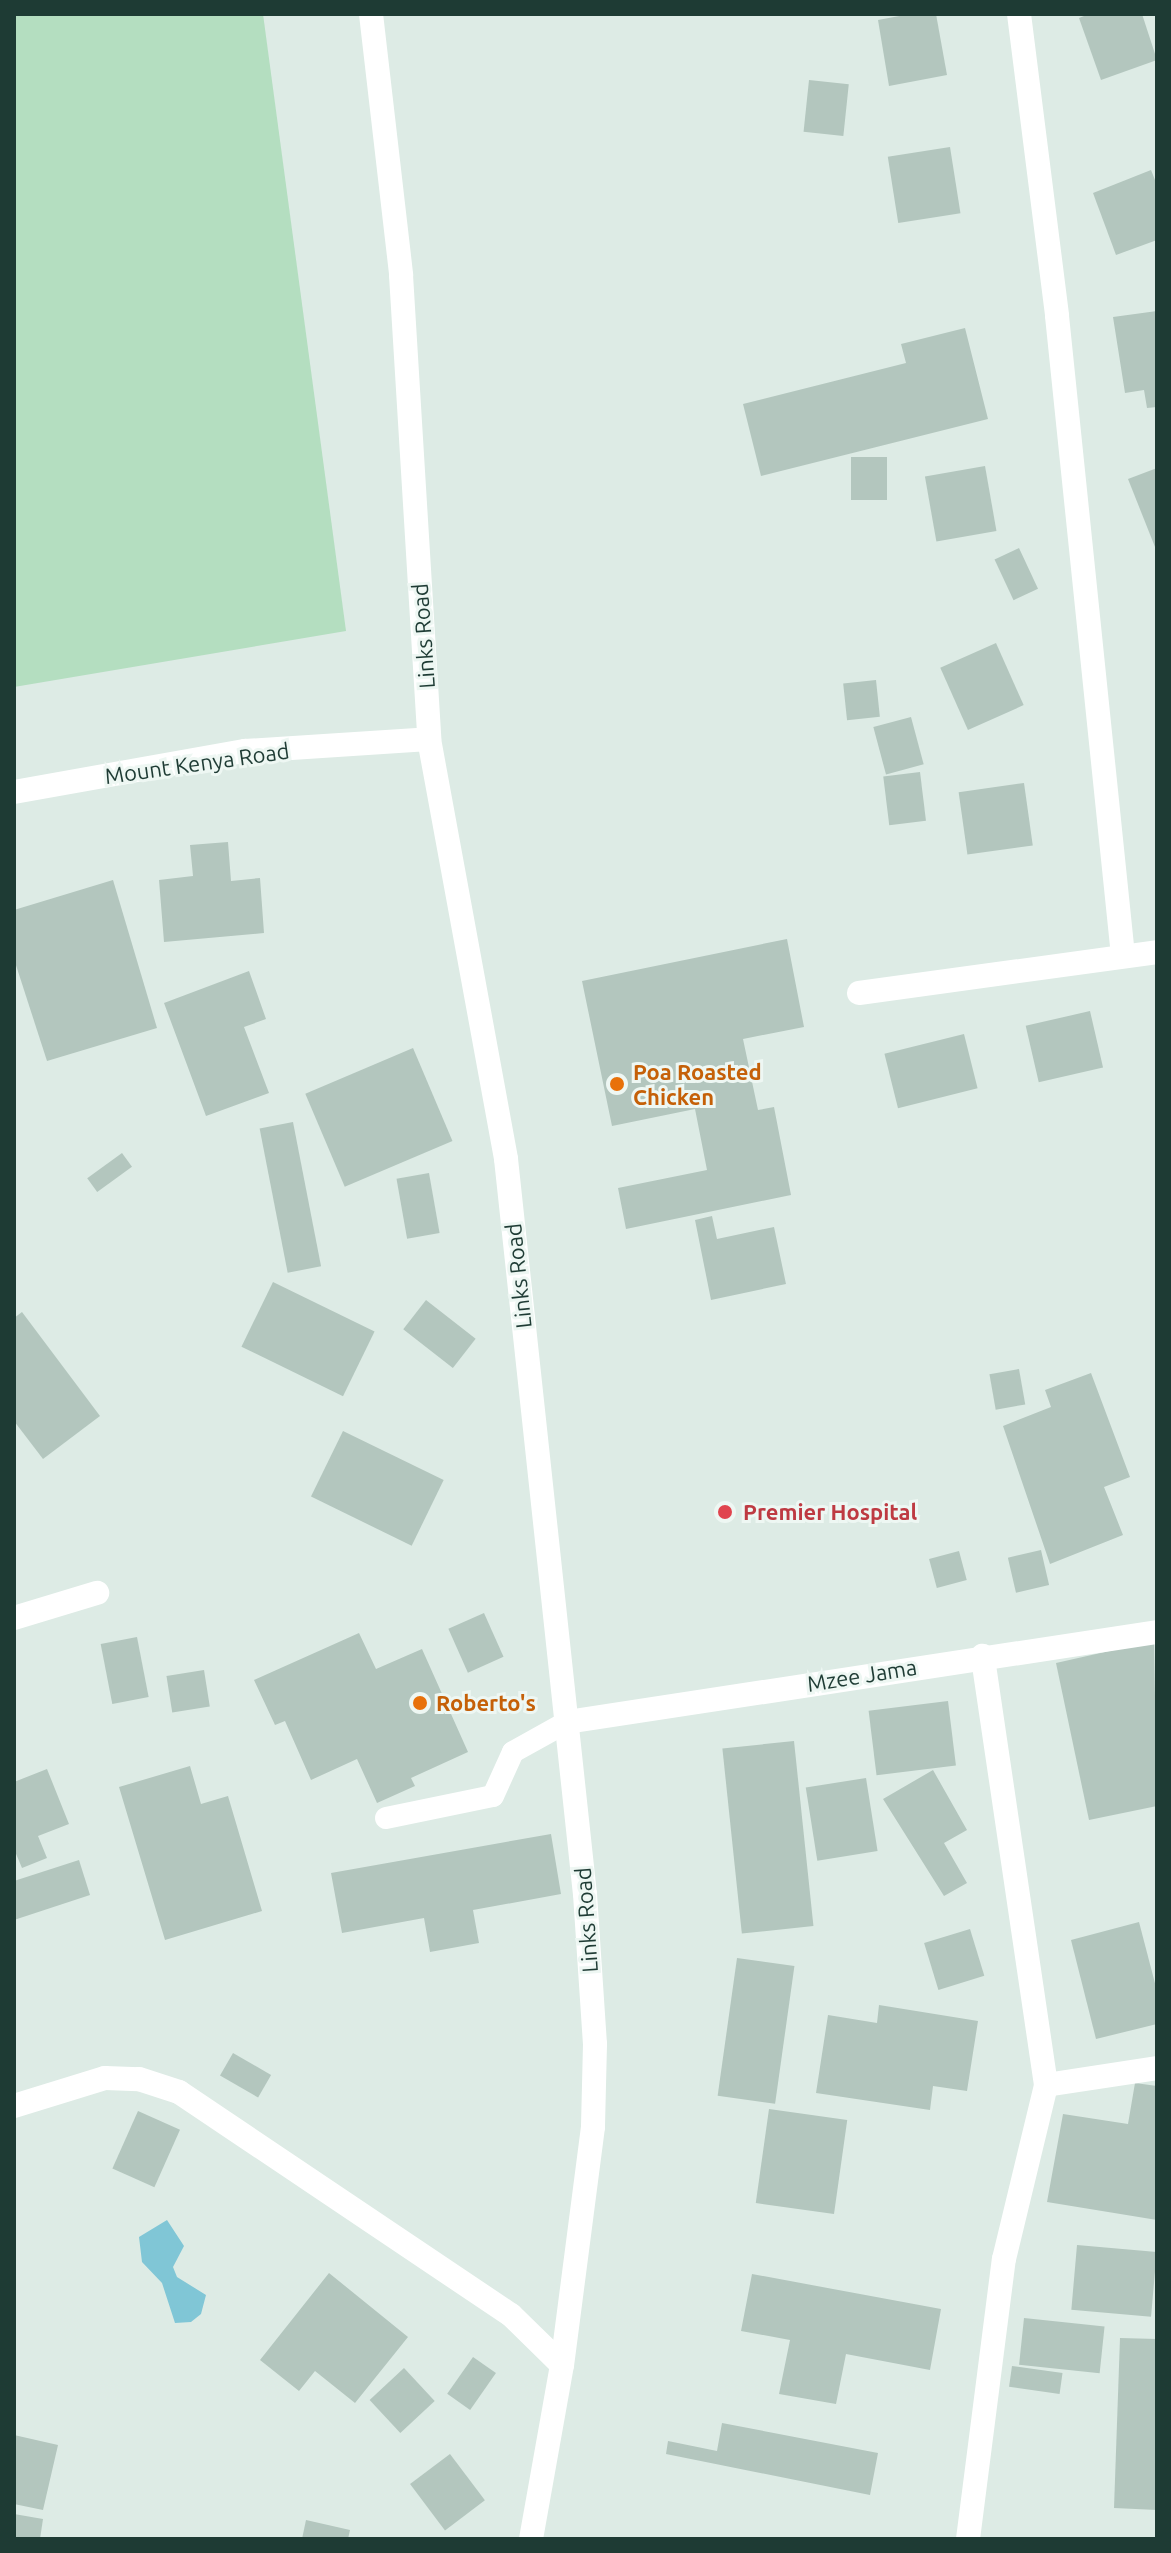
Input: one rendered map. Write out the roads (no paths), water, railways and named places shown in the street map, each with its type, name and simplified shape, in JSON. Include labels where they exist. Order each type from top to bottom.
[{"type":"street","name":"Links Road","points":[[371,14],[401,275],[429,739],[506,1159],[567,1722],[595,2044],[593,2127],[562,2365],[531,2539]]},
{"type":"street","points":[[1019,14],[1057,316],[1123,956]]},
{"type":"street","name":"Mount Kenya Road","points":[[14,792],[245,751],[429,739]]},
{"type":"street","points":[[859,993],[1157,952]]},
{"type":"street","points":[[14,1618],[97,1593]]},
{"type":"street","name":"Mzee Jama","points":[[567,1722],[983,1656],[1157,1632]]},
{"type":"street","points":[[968,2539],[1004,2259],[1046,2085],[983,1656]]},
{"type":"street","points":[[1046,2085],[1157,2068]]},
{"type":"street","points":[[14,2106],[105,2078],[139,2079],[179,2092],[511,2315],[562,2365]]},
{"type":"lane","points":[[386,1818],[493,1796],[513,1752],[567,1722]]},
{"type":"water","points":[[167,2220],[184,2246],[173,2267],[177,2277],[206,2295],[201,2314],[191,2322],[175,2323],[162,2283],[142,2262],[139,2237]]},
{"type":"place","name":"Poa Roasted Chicken","points":[[617,1084]]},
{"type":"place","name":"Premier Hospital","points":[[725,1512]]},
{"type":"place","name":"Roberto's","points":[[420,1703]]}]
